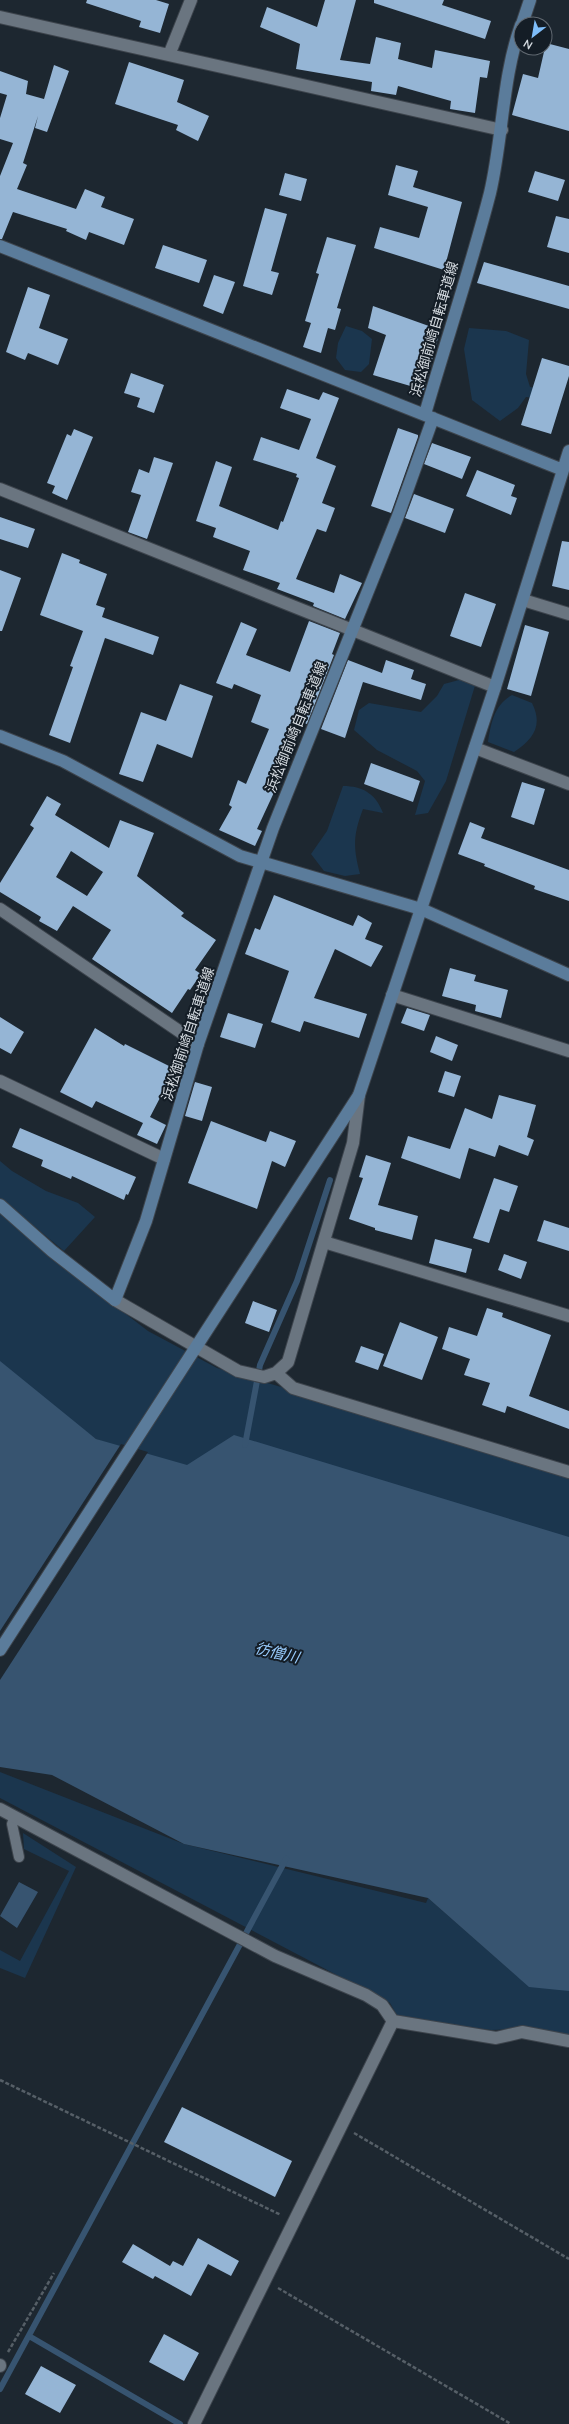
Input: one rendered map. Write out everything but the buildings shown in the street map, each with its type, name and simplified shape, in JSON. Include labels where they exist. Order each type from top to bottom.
[{"type":"street","points":[[169,55],[191,0]]},
{"type":"street","name":"浜松御前崎自転車道線","points":[[524,16],[530,0]]},
{"type":"street","points":[[0,17],[502,130]]},
{"type":"street","name":"浜松御前崎自転車道線","points":[[115,1300],[146,1221],[198,1044],[290,782],[398,516],[429,416],[490,192],[502,130],[513,55]]},
{"type":"street","points":[[0,246],[566,471]]},
{"type":"street","points":[[0,1205],[52,1251],[115,1300],[238,1371],[264,1377],[276,1373],[288,1362],[353,1143],[359,1095],[422,910],[566,471],[569,451]]},
{"type":"street","points":[[0,489],[352,628],[495,687]]},
{"type":"street","points":[[523,600],[569,614]]},
{"type":"street","points":[[0,736],[63,762],[240,856],[422,910],[569,975]]},
{"type":"street","points":[[475,748],[569,784]]},
{"type":"street","points":[[0,909],[198,1044]]},
{"type":"street","points":[[392,995],[569,1051]]},
{"type":"street","points":[[0,1081],[164,1159]]},
{"type":"street","points":[[0,1650],[359,1095]]},
{"type":"street","points":[[324,1242],[569,1316]]},
{"type":"street","points":[[276,1373],[293,1388],[569,1472]]},
{"type":"street","points":[[0,1809],[276,1956],[366,1995],[382,2005],[393,2021],[496,2038],[522,2032],[569,2041]]},
{"type":"street","points":[[194,2424],[393,2021]]},
{"type":"lane","points":[[15,1818],[12,1824],[20,1857]]},
{"type":"path","points":[[0,2080],[294,2221]]},
{"type":"path","points":[[342,2125],[569,2259]]},
{"type":"path","points":[[0,2365],[54,2273]]},
{"type":"path","points":[[264,2280],[511,2424]]},
{"type":"shaded area","points":[[346,326],[362,331],[372,339],[369,364],[361,372],[345,370],[336,358],[338,343]]},
{"type":"shaded area","points":[[469,328],[506,331],[529,340],[526,374],[530,387],[548,390],[552,400],[526,397],[518,408],[500,421],[472,400],[464,349]]},
{"type":"shaded area","points":[[477,679],[446,781],[428,813],[415,815],[425,781],[417,771],[377,750],[354,730],[359,710],[369,703],[421,712],[437,696],[444,684],[459,680]]},
{"type":"shaded area","points":[[512,695],[532,703],[537,718],[535,731],[531,737],[514,752],[488,742],[490,728],[497,709]]},
{"type":"shaded area","points":[[343,786],[350,786],[368,792],[377,801],[383,813],[363,809],[357,826],[355,842],[356,857],[360,874],[345,876],[324,871],[311,854],[327,831]]},
{"type":"shaded area","points":[[0,1161],[12,1171],[46,1191],[78,1203],[95,1217],[64,1251],[0,1198]]},
{"type":"shaded area","points":[[0,1204],[105,1298],[148,1331],[217,1368],[569,1472],[569,1553],[193,1477],[96,1439],[0,1368]]},
{"type":"shaded area","points":[[0,1772],[184,1844],[426,1903],[428,1898],[518,1977],[569,1984],[569,2040],[516,2029],[491,2030],[399,2019],[390,2003],[0,1798]]},
{"type":"shaded area","points":[[23,1833],[76,1867],[25,1978],[0,1968],[0,1950],[20,1961],[69,1871],[24,1849]]},
{"type":"water","name":"彷僧川","points":[[0,1361],[96,1439],[187,1465],[234,1435],[569,1537],[569,1991],[529,1987],[428,1898],[184,1844],[52,1775],[0,1767]]},
{"type":"water","points":[[19,1882],[38,1892],[17,1928],[0,1916]]},
{"type":"pier","points":[[121,1444],[148,1452],[0,1680],[0,1631]]},
{"type":"waterway","points":[[245,1445],[260,1365],[297,1281],[330,1180]]},
{"type":"waterway","points":[[0,2389],[286,1859]]},
{"type":"waterway","points":[[29,2336],[180,2424]]}]
